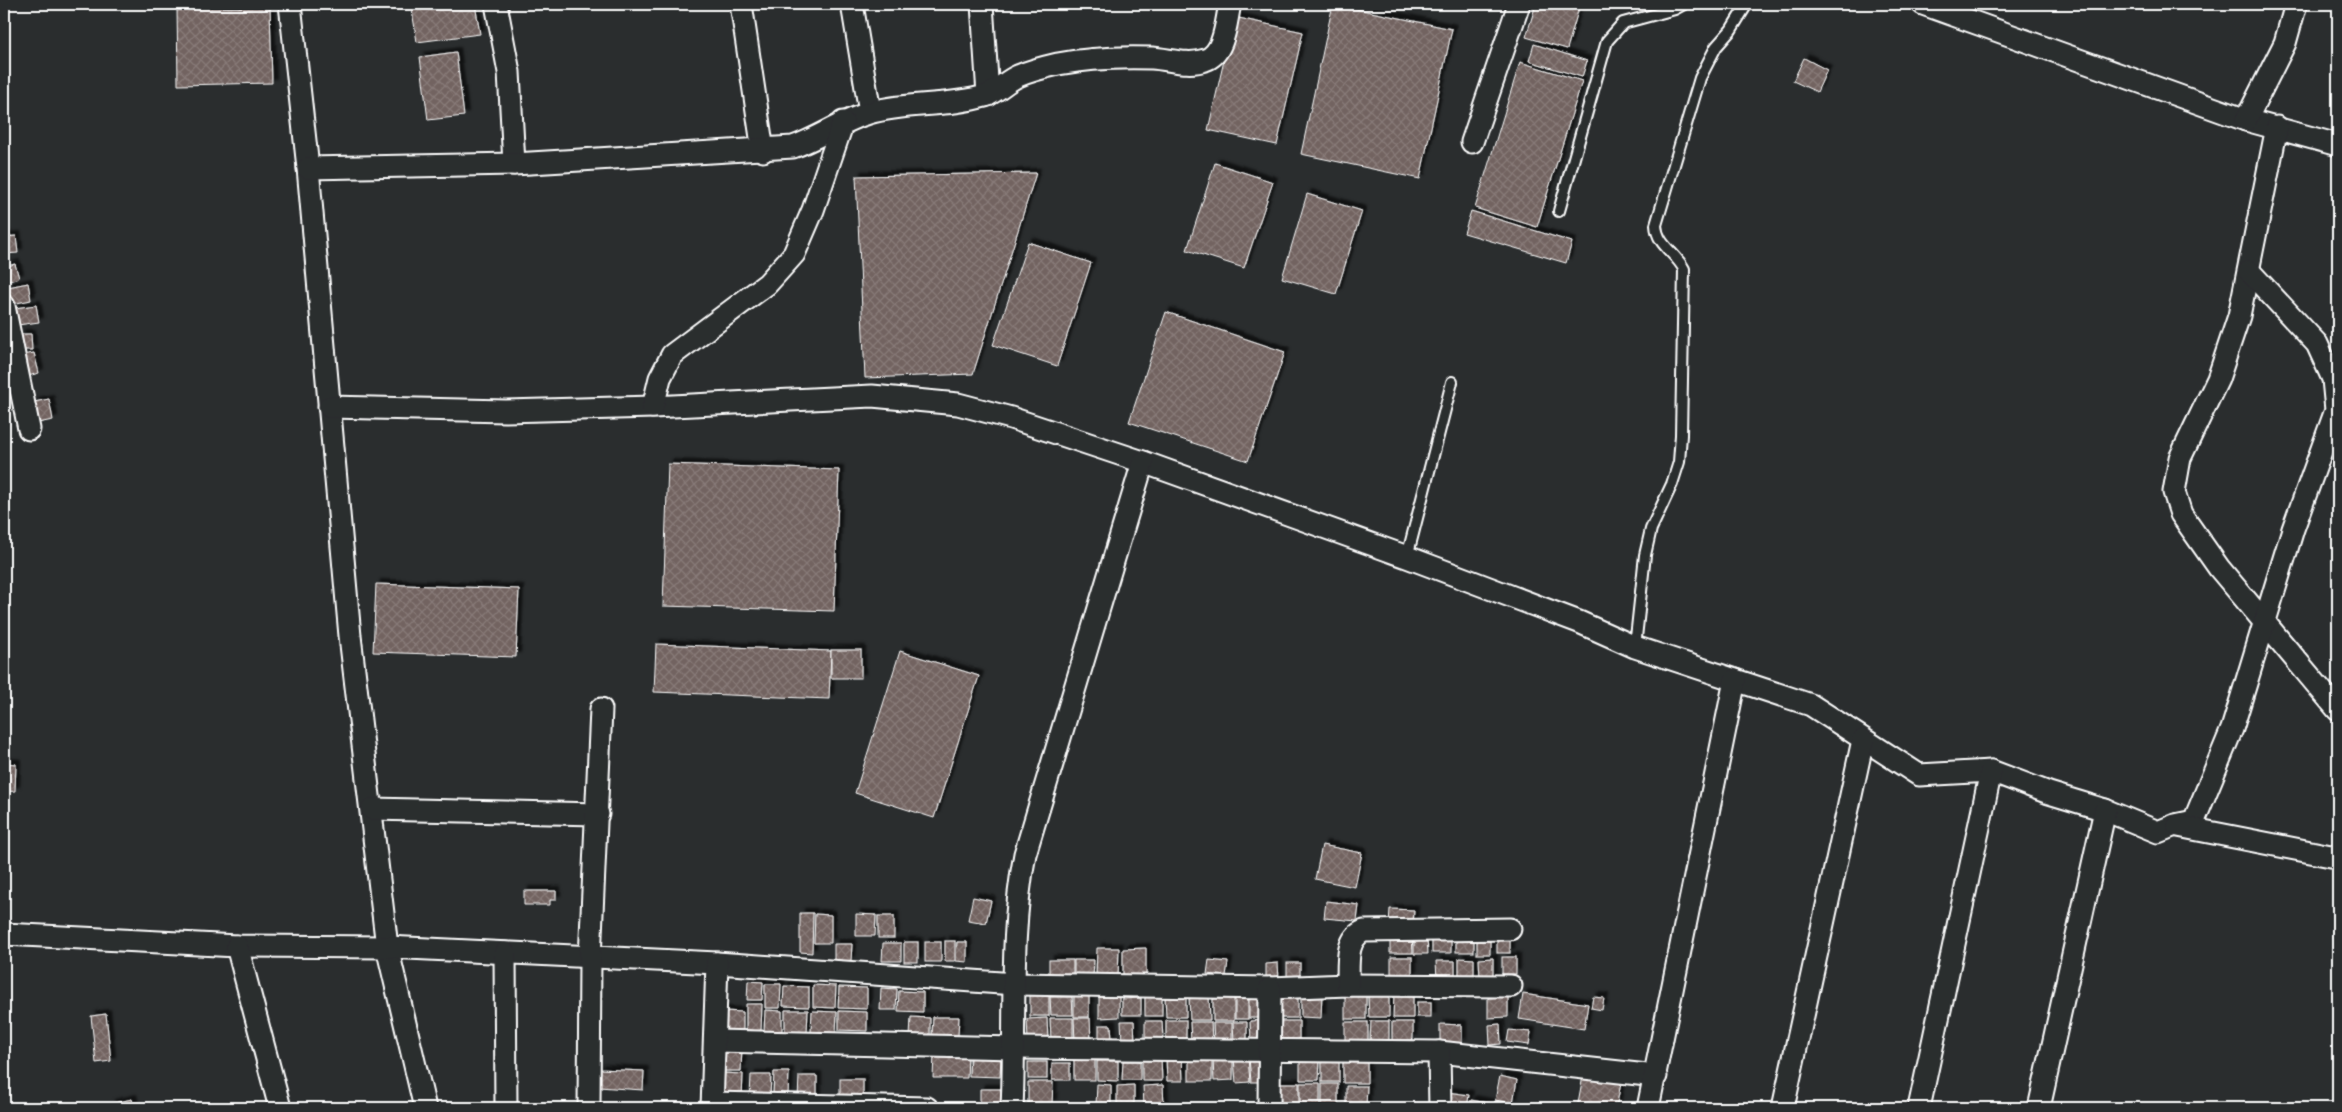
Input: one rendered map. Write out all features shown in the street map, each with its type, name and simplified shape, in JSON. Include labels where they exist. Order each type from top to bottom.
[{"type":"street","points":[[290,4],[308,168],[350,636],[387,947],[425,1108]]},
{"type":"street","points":[[496,4],[509,72],[514,164]]},
{"type":"street","points":[[741,4],[764,151]]},
{"type":"street","points":[[852,4],[870,112]]},
{"type":"street","points":[[982,4],[988,95]]},
{"type":"street","points":[[308,168],[514,164],[764,151],[793,147],[817,138],[843,122],[870,112],[958,102],[988,95],[1018,76],[1056,65],[1097,58],[1153,58],[1190,62],[1206,60],[1216,53],[1230,4]]},
{"type":"street","points":[[1472,142],[1520,4]]},
{"type":"street","points":[[1923,4],[2246,120],[2338,145]]},
{"type":"street","points":[[2246,120],[2285,43],[2296,4]]},
{"type":"street","points":[[653,407],[660,378],[672,354],[767,284],[794,254],[813,210],[843,122]]},
{"type":"street","points":[[2277,127],[2239,316],[2218,379],[2180,458],[2174,492],[2181,514],[2219,568],[2338,710]]},
{"type":"street","points":[[329,407],[506,411],[653,407],[872,396],[958,404],[1011,418],[1143,462],[1407,557],[1579,622],[1635,647],[1811,705],[1919,775],[1991,771],[2049,793],[2105,810],[2158,832],[2175,825],[2194,821],[2232,729],[2263,621],[2293,529],[2337,411],[2333,379],[2317,344],[2249,271]]},
{"type":"street","points":[[4,306],[29,429]]},
{"type":"street","points":[[1012,1108],[1017,911],[1025,854],[1143,462]]},
{"type":"street","points":[[1648,1108],[1735,680]]},
{"type":"street","points":[[589,1108],[590,958],[598,814],[601,709]]},
{"type":"street","points":[[1783,1108],[1863,740]]},
{"type":"street","points":[[1919,1108],[1991,771]]},
{"type":"street","points":[[372,810],[598,814]]},
{"type":"street","points":[[2039,1108],[2105,810]]},
{"type":"street","points":[[2175,825],[2336,857],[2338,854]]},
{"type":"street","points":[[1348,985],[1350,945],[1357,934],[1364,931],[1510,929]]},
{"type":"street","points":[[4,934],[237,946],[387,947],[717,964],[1015,984],[1270,988],[1348,985],[1511,986]]},
{"type":"street","points":[[237,946],[280,1108]]},
{"type":"street","points":[[505,953],[506,1108]]},
{"type":"street","points":[[717,964],[716,1041],[712,1106],[927,1108]]},
{"type":"street","points":[[1269,1108],[1270,988]]},
{"type":"street","points":[[716,1041],[1015,1048],[1439,1052],[1656,1076]]},
{"type":"street","points":[[1439,1052],[1440,1108]]},
{"type":"lane","points":[[1559,211],[1607,41],[1623,23],[1675,9],[1684,4]]},
{"type":"lane","points":[[1635,647],[1645,555],[1651,529],[1672,484],[1679,462],[1681,435],[1684,269],[1677,256],[1660,242],[1656,235],[1656,225],[1700,78],[1716,47],[1731,30],[1747,4]]},
{"type":"lane","points":[[1407,557],[1452,382]]},
{"type":"building","points":[[411,4],[475,4],[480,34],[417,42]]},
{"type":"building","points":[[1333,4],[1452,29],[1420,179],[1301,154]]},
{"type":"building","points":[[1536,4],[1580,4],[1567,49],[1526,37]]},
{"type":"building","points":[[270,7],[272,83],[178,85],[177,8]]},
{"type":"building","points":[[1234,17],[1303,32],[1277,145],[1208,130]]},
{"type":"building","points":[[1534,44],[1587,61],[1582,77],[1529,61]]},
{"type":"building","points":[[456,52],[464,116],[428,120],[420,57]]},
{"type":"building","points":[[1804,58],[1827,70],[1817,92],[1793,81]]},
{"type":"building","points":[[1520,62],[1582,81],[1537,227],[1475,208]]},
{"type":"building","points":[[1215,163],[1273,182],[1244,268],[1187,250]]},
{"type":"building","points":[[1036,173],[973,374],[865,378],[856,176]]},
{"type":"building","points":[[1307,194],[1362,211],[1336,294],[1282,278]]},
{"type":"building","points":[[1471,211],[1572,242],[1566,263],[1464,233]]},
{"type":"building","points":[[16,236],[18,253],[4,254],[4,237]]},
{"type":"building","points":[[1028,242],[1091,263],[1057,366],[993,345]]},
{"type":"building","points":[[15,264],[19,278],[6,282],[4,267]]},
{"type":"building","points":[[28,283],[31,300],[12,304],[8,287]]},
{"type":"building","points":[[36,305],[39,322],[18,325],[15,308]]},
{"type":"building","points":[[1166,312],[1285,352],[1248,461],[1129,422]]},
{"type":"building","points":[[20,334],[31,334],[32,350],[21,350]]},
{"type":"building","points":[[34,353],[39,373],[28,376],[23,355]]},
{"type":"building","points":[[49,399],[53,420],[38,423],[34,402]]},
{"type":"building","points":[[668,464],[839,470],[834,611],[663,606]]},
{"type":"building","points":[[376,584],[519,589],[516,657],[373,652]]},
{"type":"building","points":[[656,644],[831,651],[829,699],[654,692]]},
{"type":"building","points":[[831,650],[861,650],[861,678],[831,678]]},
{"type":"building","points":[[900,651],[979,676],[934,818],[855,793]]},
{"type":"building","points":[[4,763],[16,764],[15,791],[4,792]]},
{"type":"building","points":[[1322,845],[1362,853],[1355,887],[1315,879]]},
{"type":"building","points":[[524,891],[556,891],[556,900],[550,900],[550,905],[524,905]]},
{"type":"building","points":[[973,897],[991,901],[986,923],[968,920]]},
{"type":"building","points":[[1326,901],[1359,905],[1357,921],[1324,918]]},
{"type":"building","points":[[1390,909],[1414,910],[1413,926],[1389,924]]},
{"type":"building","points":[[800,913],[813,913],[812,953],[800,952]]},
{"type":"building","points":[[815,914],[831,915],[831,943],[814,943]]},
{"type":"building","points":[[856,914],[876,915],[875,936],[856,936]]},
{"type":"building","points":[[878,916],[894,916],[894,938],[878,938]]},
{"type":"building","points":[[1432,934],[1451,934],[1451,953],[1432,953]]},
{"type":"building","points":[[1427,936],[1428,954],[1414,954],[1414,937]]},
{"type":"building","points":[[1390,937],[1412,937],[1413,953],[1390,953]]},
{"type":"building","points":[[1456,937],[1474,937],[1474,952],[1456,952]]},
{"type":"building","points":[[1497,938],[1510,938],[1510,953],[1497,953]]},
{"type":"building","points":[[945,941],[955,941],[955,961],[945,961]]},
{"type":"building","points":[[1477,941],[1490,941],[1490,954],[1477,954]]},
{"type":"building","points":[[904,942],[918,942],[918,962],[904,962]]},
{"type":"building","points":[[925,942],[941,942],[941,962],[925,962]]},
{"type":"building","points":[[957,942],[967,942],[967,962],[956,961]]},
{"type":"building","points":[[883,943],[901,943],[901,961],[882,961]]},
{"type":"building","points":[[834,944],[852,944],[851,961],[834,961]]},
{"type":"building","points":[[1097,948],[1119,948],[1118,978],[1096,977]]},
{"type":"building","points":[[1146,948],[1146,980],[1123,980],[1123,949]]},
{"type":"building","points":[[1391,957],[1412,957],[1412,977],[1391,977]]},
{"type":"building","points":[[1502,957],[1516,957],[1516,974],[1502,974]]},
{"type":"building","points":[[1459,958],[1474,959],[1474,977],[1459,977]]},
{"type":"building","points":[[1493,958],[1493,978],[1480,978],[1479,959]]},
{"type":"building","points":[[1049,960],[1073,960],[1073,977],[1049,977]]},
{"type":"building","points":[[1074,960],[1094,960],[1093,979],[1074,978]]},
{"type":"building","points":[[1209,960],[1228,962],[1226,976],[1207,974]]},
{"type":"building","points":[[1436,961],[1455,961],[1455,980],[1437,980]]},
{"type":"building","points":[[1278,963],[1279,980],[1266,980],[1266,964]]},
{"type":"building","points":[[1287,963],[1300,963],[1300,976],[1287,976]]},
{"type":"building","points":[[748,981],[763,982],[762,1000],[747,1000]]},
{"type":"building","points":[[765,984],[781,984],[780,1008],[765,1008]]},
{"type":"building","points":[[813,985],[836,986],[835,1008],[813,1007]]},
{"type":"building","points":[[784,986],[809,987],[809,1007],[783,1006]]},
{"type":"building","points":[[839,987],[867,988],[867,1009],[838,1008]]},
{"type":"building","points":[[881,988],[897,989],[896,1010],[880,1010]]},
{"type":"building","points":[[899,991],[923,992],[923,1012],[898,1011]]},
{"type":"building","points":[[1277,992],[1298,992],[1298,1018],[1277,1018]]},
{"type":"building","points":[[1030,993],[1049,993],[1049,1016],[1030,1016]]},
{"type":"building","points":[[1301,993],[1322,993],[1321,1018],[1301,1017]]},
{"type":"building","points":[[1345,994],[1366,994],[1366,1019],[1345,1019]]},
{"type":"building","points":[[1394,994],[1413,995],[1413,1018],[1393,1018]]},
{"type":"building","points":[[1523,994],[1588,1004],[1584,1029],[1519,1019]]},
{"type":"building","points":[[1235,995],[1248,995],[1248,1019],[1235,1019]]},
{"type":"building","points":[[1249,995],[1265,995],[1265,1018],[1249,1018]]},
{"type":"building","points":[[1074,996],[1089,996],[1089,1017],[1074,1017]]},
{"type":"building","points":[[1165,996],[1186,996],[1186,1017],[1166,1017]]},
{"type":"building","points":[[1189,996],[1209,996],[1210,1020],[1190,1020]]},
{"type":"building","points":[[1368,996],[1389,996],[1389,1017],[1369,1017]]},
{"type":"building","points":[[1050,997],[1072,997],[1073,1015],[1051,1015]]},
{"type":"building","points":[[1099,997],[1119,997],[1119,1017],[1099,1018]]},
{"type":"building","points":[[1145,997],[1162,997],[1162,1016],[1145,1016]]},
{"type":"building","points":[[1508,997],[1508,1017],[1488,1018],[1488,998]]},
{"type":"building","points":[[1593,997],[1604,998],[1602,1010],[1591,1008]]},
{"type":"building","points":[[1141,998],[1141,1015],[1122,1015],[1122,999]]},
{"type":"building","points":[[1234,998],[1234,1021],[1213,1021],[1213,999]]},
{"type":"building","points":[[1417,1002],[1431,1002],[1431,1017],[1417,1017]]},
{"type":"building","points":[[746,1004],[762,1004],[761,1031],[746,1030]]},
{"type":"building","points":[[765,1010],[782,1011],[782,1033],[764,1032]]},
{"type":"building","points":[[785,1010],[808,1010],[807,1033],[785,1033]]},
{"type":"building","points":[[723,1011],[743,1012],[743,1031],[723,1030]]},
{"type":"building","points":[[812,1011],[837,1012],[836,1033],[811,1032]]},
{"type":"building","points":[[839,1011],[867,1012],[867,1031],[839,1030]]},
{"type":"building","points":[[106,1014],[111,1061],[96,1063],[91,1016]]},
{"type":"building","points":[[911,1017],[930,1018],[930,1038],[910,1037]]},
{"type":"building","points":[[933,1017],[959,1017],[958,1036],[932,1036]]},
{"type":"building","points":[[1047,1018],[1048,1040],[1028,1041],[1027,1019]]},
{"type":"building","points":[[1050,1018],[1073,1018],[1073,1040],[1051,1040]]},
{"type":"building","points":[[1074,1018],[1090,1018],[1091,1042],[1075,1042]]},
{"type":"building","points":[[1166,1020],[1186,1020],[1186,1040],[1166,1040]]},
{"type":"building","points":[[1265,1020],[1266,1040],[1251,1041],[1250,1021]]},
{"type":"building","points":[[1121,1021],[1134,1021],[1135,1042],[1122,1042]]},
{"type":"building","points":[[1145,1021],[1162,1021],[1163,1039],[1145,1039]]},
{"type":"building","points":[[1277,1021],[1299,1021],[1299,1044],[1277,1044]]},
{"type":"building","points":[[1371,1021],[1389,1021],[1389,1040],[1370,1041]]},
{"type":"building","points":[[1190,1022],[1211,1022],[1212,1041],[1191,1041]]},
{"type":"building","points":[[1233,1022],[1247,1022],[1247,1042],[1234,1042]]},
{"type":"building","points":[[1345,1022],[1368,1022],[1368,1042],[1345,1042]]},
{"type":"building","points":[[1392,1022],[1413,1022],[1413,1040],[1392,1040]]},
{"type":"building","points":[[1213,1023],[1232,1023],[1232,1041],[1214,1042]]},
{"type":"building","points":[[1440,1024],[1462,1025],[1462,1043],[1440,1042]]},
{"type":"building","points":[[1500,1024],[1501,1044],[1490,1045],[1489,1025]]},
{"type":"building","points":[[1099,1025],[1111,1025],[1112,1040],[1099,1041]]},
{"type":"building","points":[[1509,1030],[1531,1032],[1529,1045],[1507,1042]]},
{"type":"building","points":[[722,1046],[742,1047],[741,1071],[722,1071]]},
{"type":"building","points":[[934,1054],[968,1055],[967,1078],[933,1078]]},
{"type":"building","points":[[970,1054],[1001,1055],[1000,1077],[969,1076]]},
{"type":"building","points":[[1074,1056],[1095,1056],[1095,1080],[1074,1080]]},
{"type":"building","points":[[1264,1056],[1265,1082],[1251,1082],[1249,1057]]},
{"type":"building","points":[[1166,1057],[1182,1057],[1183,1081],[1167,1081]]},
{"type":"building","points":[[1142,1058],[1161,1058],[1162,1081],[1142,1081]]},
{"type":"building","points":[[1234,1058],[1248,1058],[1250,1082],[1236,1083]]},
{"type":"building","points":[[1343,1058],[1367,1059],[1367,1083],[1343,1083]]},
{"type":"building","points":[[1213,1059],[1233,1059],[1233,1080],[1214,1081]]},
{"type":"building","points":[[1300,1059],[1320,1059],[1319,1080],[1300,1080]]},
{"type":"building","points":[[1322,1059],[1339,1059],[1339,1082],[1322,1082]]},
{"type":"building","points":[[1212,1060],[1212,1081],[1189,1081],[1189,1061]]},
{"type":"building","points":[[1097,1061],[1118,1061],[1118,1081],[1097,1080]]},
{"type":"building","points":[[1123,1061],[1140,1061],[1140,1080],[1122,1080]]},
{"type":"building","points":[[1028,1062],[1047,1062],[1047,1079],[1028,1079]]},
{"type":"building","points":[[1052,1063],[1070,1063],[1070,1080],[1052,1080]]},
{"type":"building","points":[[599,1069],[644,1071],[643,1090],[598,1087]]},
{"type":"building","points":[[774,1072],[789,1072],[788,1095],[773,1094]]},
{"type":"building","points":[[722,1073],[743,1074],[742,1098],[721,1097]]},
{"type":"building","points":[[751,1075],[771,1075],[770,1098],[750,1097]]},
{"type":"building","points":[[799,1076],[817,1076],[817,1099],[798,1099]]},
{"type":"building","points":[[1500,1076],[1517,1080],[1513,1103],[1495,1100]]},
{"type":"building","points":[[1583,1076],[1621,1083],[1616,1108],[1577,1108]]},
{"type":"building","points":[[840,1079],[863,1079],[863,1100],[840,1100]]},
{"type":"building","points":[[1028,1082],[1053,1082],[1052,1104],[1028,1104]]},
{"type":"building","points":[[1276,1083],[1299,1083],[1299,1105],[1276,1105]]},
{"type":"building","points":[[1300,1083],[1320,1083],[1320,1107],[1300,1106]]},
{"type":"building","points":[[1097,1084],[1111,1085],[1111,1105],[1096,1105]]},
{"type":"building","points":[[1322,1084],[1338,1084],[1338,1107],[1322,1107]]},
{"type":"building","points":[[1134,1085],[1134,1105],[1117,1105],[1117,1086]]},
{"type":"building","points":[[1163,1085],[1164,1105],[1144,1106],[1143,1086]]},
{"type":"building","points":[[1346,1086],[1367,1086],[1366,1107],[1346,1107]]},
{"type":"building","points":[[980,1089],[1001,1089],[1001,1105],[980,1104]]},
{"type":"building","points":[[1447,1092],[1469,1095],[1467,1108],[1445,1108]]},
{"type":"building","points":[[132,1099],[134,1108],[111,1108],[110,1104]]},
{"type":"building","points":[[1471,1100],[1492,1104],[1492,1108],[1470,1108]]},
{"type":"building","points":[[1495,1101],[1510,1104],[1509,1108],[1494,1108]]}]
